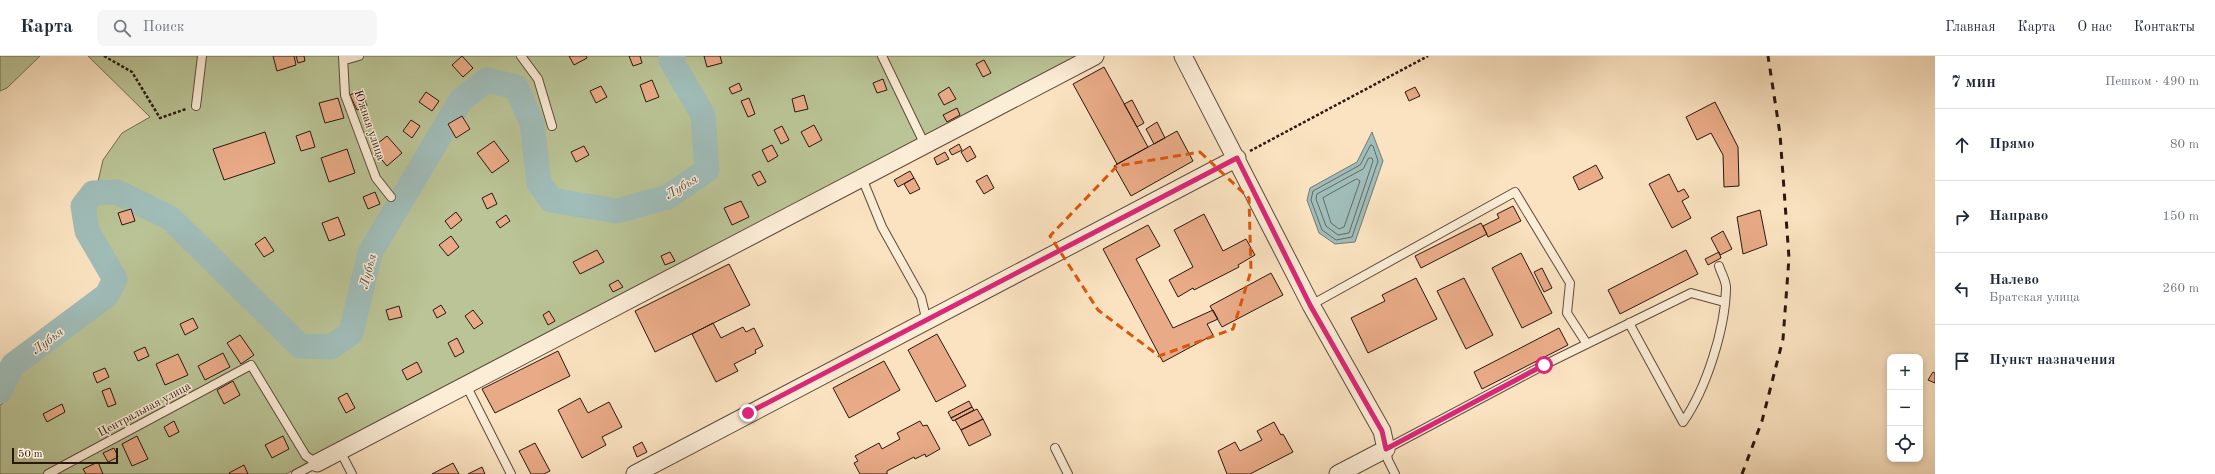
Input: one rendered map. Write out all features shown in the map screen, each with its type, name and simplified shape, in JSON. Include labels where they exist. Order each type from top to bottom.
[{"type":"street","points":[[317,463],[1095,56]]},
{"type":"street","points":[[1183,56],[1237,158],[1310,305],[1382,431],[1386,449],[1338,474]]},
{"type":"street","points":[[635,474],[1237,158]]},
{"type":"lane","points":[[196,106],[202,56]]},
{"type":"lane","points":[[344,58],[359,56]]},
{"type":"lane","points":[[521,56],[538,79],[552,126]]},
{"type":"lane","points":[[882,56],[925,145]]},
{"type":"lane","name":"Южная улица","points":[[344,58],[345,96],[376,178],[391,197]]},
{"type":"lane","points":[[862,178],[882,227],[921,297],[927,322]]},
{"type":"lane","points":[[1310,305],[1515,192],[1570,283],[1567,313],[1587,344]]},
{"type":"lane","points":[[1629,323],[1683,422],[1692,408],[1719,340],[1726,288],[1719,266]]},
{"type":"lane","points":[[1395,474],[1388,460],[1386,449],[1587,344],[1691,294],[1724,302]]},
{"type":"lane","name":"Центральная улица","points":[[48,474],[251,364],[306,456],[317,463]]},
{"type":"lane","points":[[466,385],[511,474]]},
{"type":"lane","points":[[1055,448],[1068,474]]},
{"type":"lane","points":[[340,451],[352,474]]},
{"type":"lane","points":[[296,474],[317,463]]},
{"type":"path","points":[[104,56],[132,72],[160,118],[196,106]]},
{"type":"path","points":[[1237,158],[1428,56]]},
{"type":"highlighted area","points":[[1200,152],[1249,198],[1251,271],[1233,329],[1159,356],[1098,310],[1050,236],[1117,166]]},
{"type":"green space","points":[[0,56],[40,56],[7,88],[0,91]]},
{"type":"green space","points":[[88,56],[1076,56],[286,474],[0,474],[0,405],[2,404],[20,371],[69,332],[114,300],[125,278],[95,228],[92,208],[103,160],[122,133],[150,117]]},
{"type":"water","points":[[1372,132],[1383,161],[1355,242],[1335,244],[1319,233],[1307,200],[1310,188],[1357,162]]},
{"type":"building","points":[[273,56],[294,56],[296,65],[277,71]]},
{"type":"building","points":[[296,56],[304,56],[305,61],[298,63]]},
{"type":"building","points":[[462,56],[473,68],[463,77],[452,65]]},
{"type":"building","points":[[569,56],[586,56],[587,58],[574,65]]},
{"type":"building","points":[[629,56],[640,56],[642,63],[633,66]]},
{"type":"building","points":[[704,56],[720,56],[722,63],[707,67]]},
{"type":"building","points":[[984,60],[991,73],[983,77],[976,64]]},
{"type":"building","points":[[1104,67],[1148,147],[1117,164],[1073,84]]},
{"type":"building","points":[[883,79],[887,90],[877,93],[873,83]]},
{"type":"building","points":[[652,80],[659,97],[646,102],[640,85]]},
{"type":"building","points":[[739,83],[742,90],[732,94],[729,88]]},
{"type":"building","points":[[601,86],[607,97],[596,103],[590,91]]},
{"type":"building","points":[[949,87],[956,99],[944,105],[938,94]]},
{"type":"building","points":[[1415,87],[1420,96],[1409,101],[1405,92]]},
{"type":"building","points":[[361,90],[367,106],[357,110],[350,95]]},
{"type":"building","points":[[426,92],[439,101],[432,111],[419,102]]},
{"type":"building","points":[[804,95],[808,109],[795,112],[792,99]]},
{"type":"building","points":[[338,98],[344,118],[325,123],[319,103]]},
{"type":"building","points":[[749,98],[755,114],[748,117],[741,101]]},
{"type":"building","points":[[1132,100],[1144,123],[1137,127],[1124,104]]},
{"type":"building","points":[[1715,102],[1738,147],[1739,186],[1724,187],[1723,155],[1711,133],[1697,140],[1686,117]]},
{"type":"building","points":[[957,108],[960,115],[947,122],[943,115]]},
{"type":"building","points":[[462,116],[470,129],[456,138],[448,124]]},
{"type":"building","points":[[411,120],[420,126],[412,138],[403,131]]},
{"type":"building","points":[[1157,122],[1165,138],[1154,144],[1146,129]]},
{"type":"building","points":[[814,125],[822,140],[809,147],[801,132]]},
{"type":"building","points":[[782,126],[789,140],[781,144],[774,130]]},
{"type":"building","points":[[310,131],[315,147],[301,151],[296,136]]},
{"type":"building","points":[[1177,131],[1193,161],[1131,196],[1114,166]]},
{"type":"building","points":[[265,132],[275,163],[224,180],[213,149]]},
{"type":"building","points":[[387,136],[402,153],[387,166],[372,148]]},
{"type":"building","points":[[494,141],[509,161],[492,173],[477,153]]},
{"type":"building","points":[[959,144],[962,150],[952,155],[949,150]]},
{"type":"building","points":[[772,145],[778,156],[768,162],[762,150]]},
{"type":"building","points":[[584,146],[589,155],[576,162],[571,152]]},
{"type":"building","points":[[970,146],[976,157],[967,162],[961,152]]},
{"type":"building","points":[[347,149],[355,173],[329,182],[321,158]]},
{"type":"building","points":[[945,152],[949,159],[937,165],[934,158]]},
{"type":"building","points":[[1596,165],[1603,178],[1579,190],[1573,177]]},
{"type":"building","points":[[760,171],[766,182],[758,186],[752,175]]},
{"type":"building","points":[[910,171],[914,178],[898,187],[894,180]]},
{"type":"building","points":[[1669,174],[1678,192],[1684,189],[1689,197],[1682,201],[1691,218],[1672,228],[1649,184]]},
{"type":"building","points":[[987,175],[994,188],[984,194],[976,181]]},
{"type":"building","points":[[914,178],[920,189],[910,194],[904,184]]},
{"type":"building","points":[[375,192],[380,204],[368,209],[363,197]]},
{"type":"building","points":[[492,193],[497,204],[487,209],[482,198]]},
{"type":"building","points":[[741,201],[749,217],[732,225],[724,208]]},
{"type":"building","points":[[1513,206],[1521,221],[1488,237],[1483,226],[1499,218],[1497,214]]},
{"type":"building","points":[[131,209],[135,221],[122,225],[118,213]]},
{"type":"building","points":[[1760,210],[1767,245],[1743,254],[1737,217]]},
{"type":"building","points":[[456,212],[462,220],[451,229],[445,221]]},
{"type":"building","points":[[1204,214],[1223,251],[1246,239],[1255,255],[1238,265],[1239,267],[1194,290],[1193,288],[1178,297],[1169,280],[1193,267],[1174,230]]},
{"type":"building","points":[[506,215],[510,221],[500,228],[496,222]]},
{"type":"building","points":[[338,217],[345,235],[329,241],[322,223]]},
{"type":"building","points":[[1481,223],[1487,234],[1421,268],[1415,256]]},
{"type":"building","points":[[1148,225],[1160,246],[1136,259],[1173,328],[1213,310],[1218,319],[1207,324],[1213,335],[1163,362],[1103,249]]},
{"type":"building","points":[[1723,231],[1732,249],[1720,255],[1711,238]]},
{"type":"building","points":[[451,236],[459,247],[448,256],[439,245]]},
{"type":"building","points":[[265,237],[274,251],[264,257],[255,244]]},
{"type":"building","points":[[597,250],[604,262],[580,274],[573,262]]},
{"type":"building","points":[[1686,250],[1698,274],[1620,314],[1608,290]]},
{"type":"building","points":[[670,252],[675,261],[665,265],[661,256]]},
{"type":"building","points":[[1719,252],[1721,258],[1708,265],[1705,259]]},
{"type":"building","points":[[1521,253],[1552,313],[1522,328],[1492,268]]},
{"type":"building","points":[[729,264],[750,305],[655,352],[635,311]]},
{"type":"building","points":[[1542,268],[1552,288],[1544,292],[1534,272]]},
{"type":"building","points":[[1271,273],[1283,295],[1222,327],[1210,306]]},
{"type":"building","points":[[1416,278],[1437,319],[1368,353],[1351,318],[1385,301],[1382,295]]},
{"type":"building","points":[[1464,278],[1493,335],[1466,349],[1437,291]]},
{"type":"building","points":[[618,280],[623,287],[613,292],[609,285]]},
{"type":"building","points":[[441,305],[446,313],[437,318],[433,310]]},
{"type":"building","points":[[399,306],[402,317],[389,320],[386,310]]},
{"type":"building","points":[[473,310],[483,323],[474,329],[465,316]]},
{"type":"building","points":[[549,311],[555,321],[548,325],[543,315]]},
{"type":"building","points":[[193,318],[198,328],[185,335],[180,324]]},
{"type":"building","points":[[713,323],[721,338],[743,327],[746,332],[754,328],[763,346],[755,350],[756,353],[734,364],[738,371],[716,382],[692,334]]},
{"type":"building","points":[[1559,328],[1568,345],[1482,389],[1474,372]]},
{"type":"building","points":[[937,334],[966,386],[936,402],[908,350]]},
{"type":"building","points":[[240,335],[254,355],[241,364],[227,343]]},
{"type":"building","points":[[457,338],[464,352],[455,357],[448,343]]},
{"type":"building","points":[[145,347],[149,356],[138,361],[134,352]]},
{"type":"building","points":[[558,351],[570,376],[495,413],[482,389]]},
{"type":"building","points":[[223,353],[230,367],[205,380],[198,366]]},
{"type":"building","points":[[178,354],[188,375],[165,385],[156,364]]},
{"type":"building","points":[[884,361],[900,390],[849,418],[833,388]]},
{"type":"building","points":[[417,362],[422,372],[407,380],[402,370]]},
{"type":"building","points":[[105,368],[109,377],[97,383],[93,373]]},
{"type":"building","points":[[1933,372],[1935,373],[1935,383],[1928,380]]},
{"type":"building","points":[[233,381],[240,395],[224,404],[217,390]]},
{"type":"building","points":[[110,388],[116,404],[108,407],[102,391]]},
{"type":"building","points":[[347,393],[355,408],[346,413],[338,398]]},
{"type":"building","points":[[580,398],[588,413],[609,402],[622,427],[602,437],[606,445],[582,458],[558,410]]},
{"type":"building","points":[[969,401],[972,407],[951,418],[948,412]]},
{"type":"building","points":[[62,404],[65,412],[47,422],[43,414]]},
{"type":"building","points":[[972,407],[974,410],[953,421],[951,418]]},
{"type":"building","points":[[977,409],[983,419],[961,430],[955,420]]},
{"type":"building","points":[[983,419],[991,435],[969,446],[961,430]]},
{"type":"building","points":[[174,421],[179,432],[169,437],[164,427]]},
{"type":"building","points":[[920,421],[923,426],[927,425],[940,449],[926,457],[925,454],[915,459],[914,457],[887,471],[887,474],[860,474],[854,463],[858,461],[855,456],[879,443],[882,449],[900,439],[897,433]]},
{"type":"building","points":[[1274,422],[1293,452],[1250,474],[1227,474],[1218,451],[1235,442],[1240,451],[1262,440],[1257,431]]},
{"type":"building","points":[[137,436],[148,459],[132,466],[122,444]]},
{"type":"building","points":[[283,436],[289,449],[272,458],[265,445]]},
{"type":"building","points":[[642,442],[647,452],[637,457],[633,447]]},
{"type":"building","points":[[535,443],[550,471],[544,474],[531,474],[519,451]]},
{"type":"building","points":[[114,448],[118,457],[108,462],[103,453]]},
{"type":"building","points":[[98,462],[103,474],[86,474],[83,469]]},
{"type":"building","points":[[453,463],[459,474],[432,474]]},
{"type":"building","points":[[244,465],[248,474],[229,473]]},
{"type":"building","points":[[482,467],[485,474],[468,474]]},
{"type":"waterway","name":"Лубья","points":[[0,391],[13,365],[107,295],[115,279],[87,231],[83,206],[93,193],[117,192],[170,218],[300,346],[331,347],[351,333],[370,253],[461,100],[487,80],[516,87],[532,123],[539,183],[551,200],[617,211],[668,197],[707,170],[703,115],[671,60],[673,56]]},
{"type":"railway","points":[[1742,474],[1762,421],[1783,339],[1789,258],[1780,134],[1768,56]]},
{"type":"route","points":[[748,413],[927,322],[1237,158],[1310,305],[1382,431],[1386,449],[1544,365]]}]
